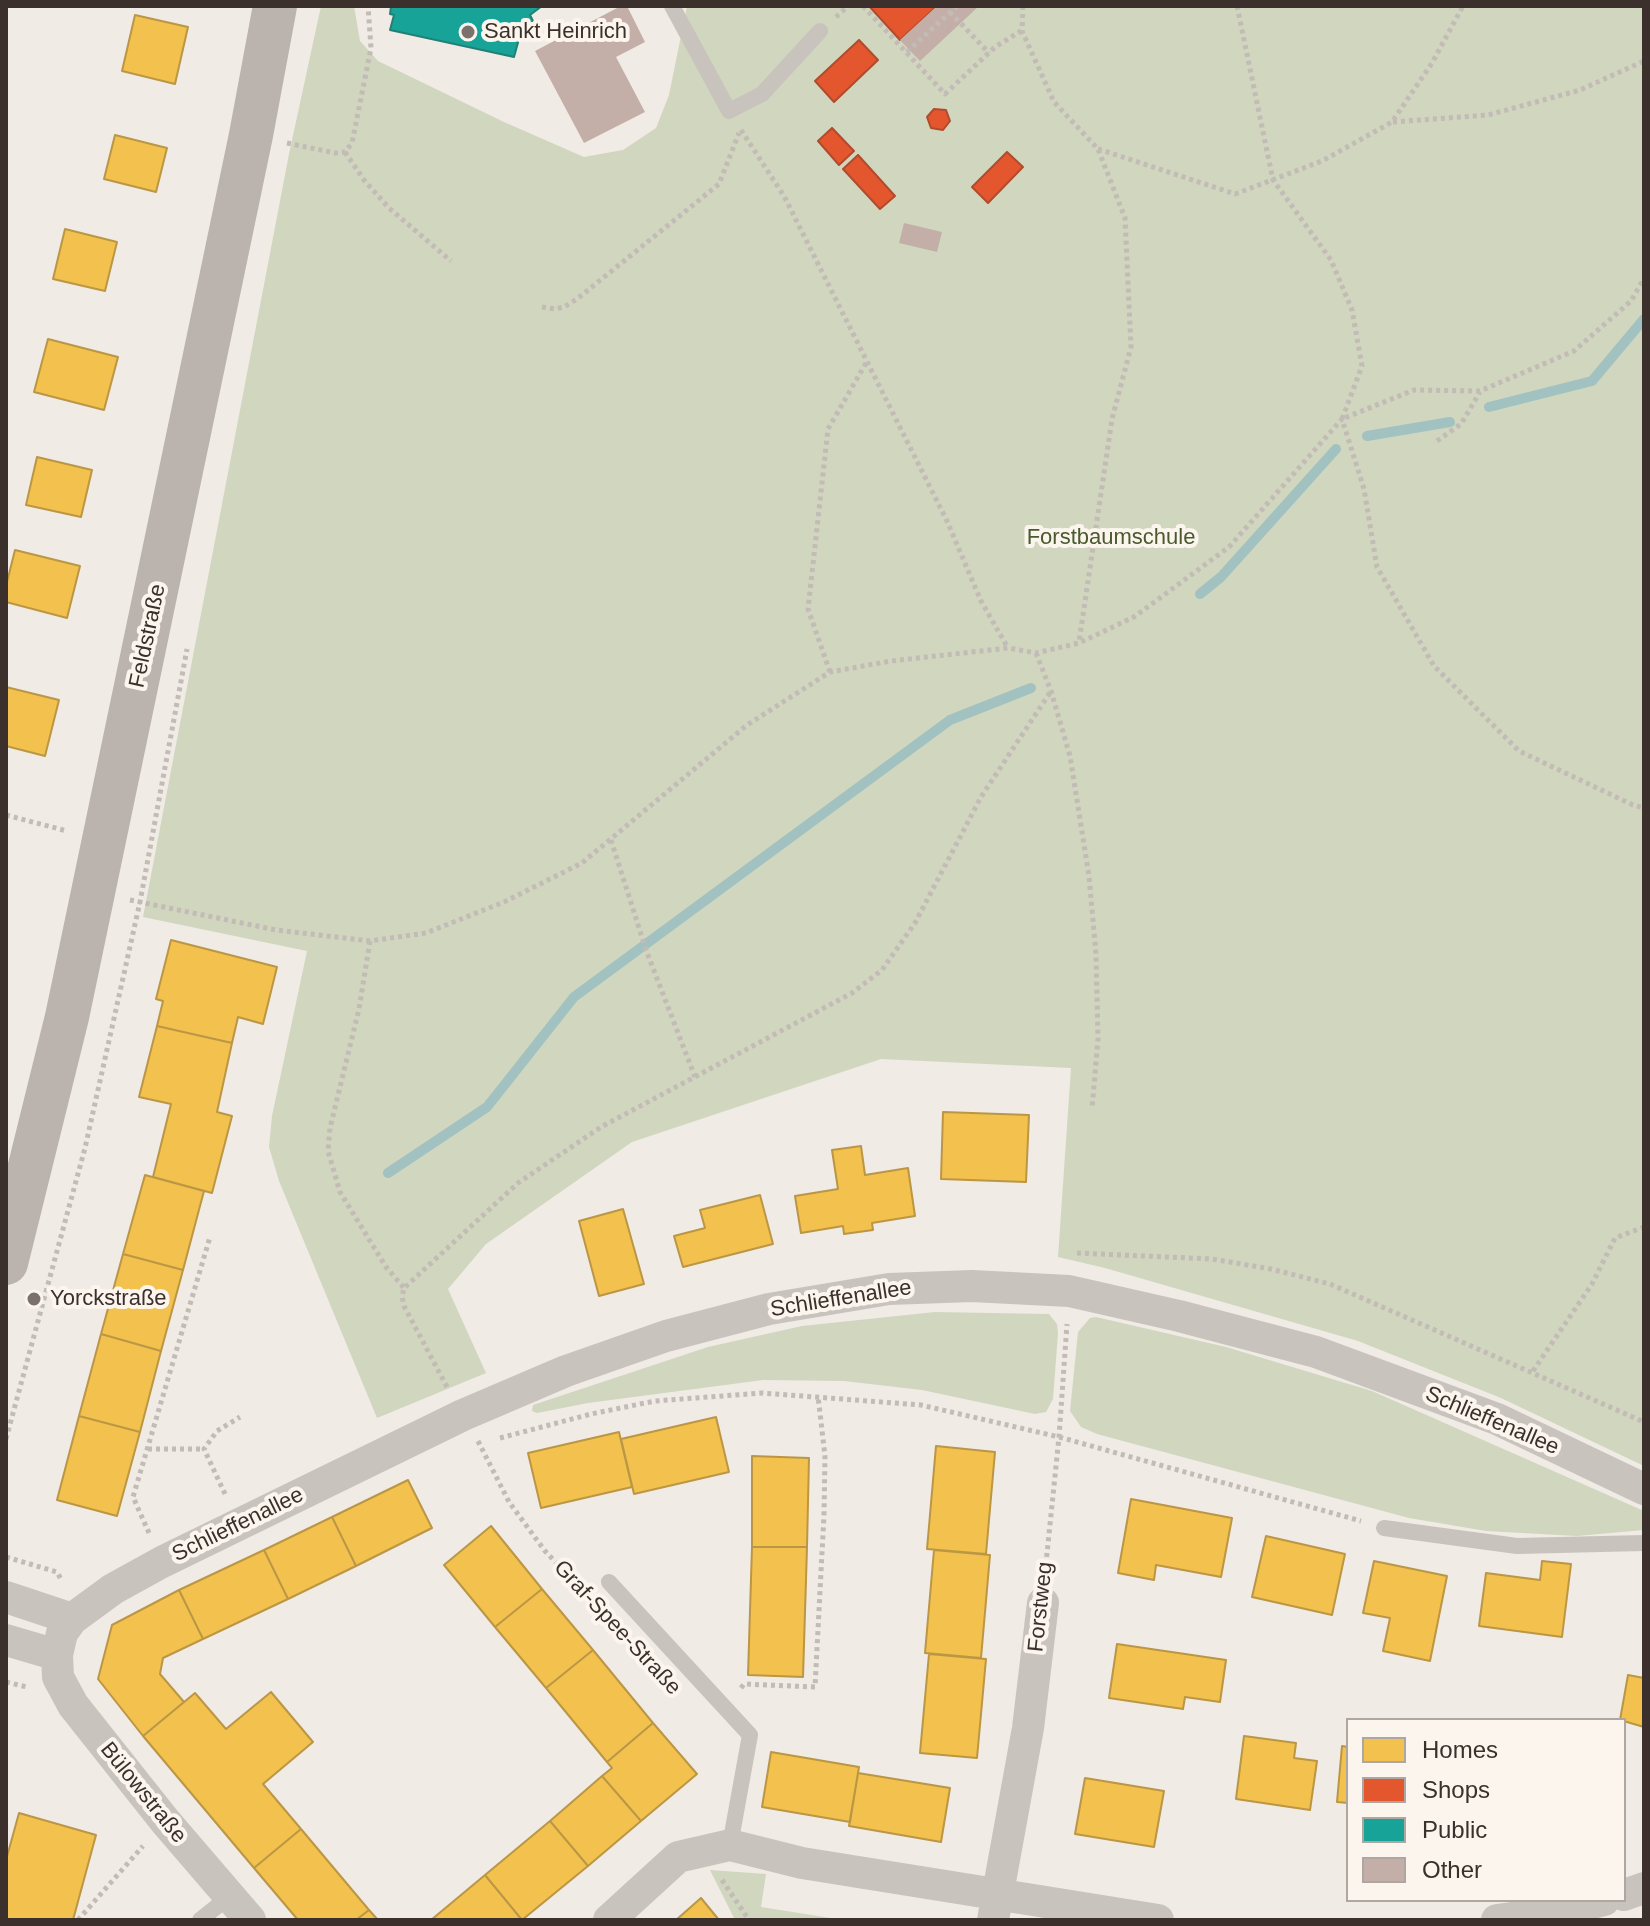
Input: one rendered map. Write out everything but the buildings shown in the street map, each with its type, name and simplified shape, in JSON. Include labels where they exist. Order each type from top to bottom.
[{"type":"street","name":"Feldstraße","points":[[6,1263],[45,1115],[94,892],[275,6]]},
{"type":"street","name":"Schlieffenallee","points":[[72,1619],[113,1589],[239,1524],[463,1415],[566,1371],[666,1336],[769,1309],[926,1286],[1069,1291],[1316,1352],[1497,1419],[1644,1489]]},
{"type":"street","points":[[6,1597],[72,1619],[62,1633],[57,1655],[6,1640]]},
{"type":"street","name":"Forstweg","points":[[995,1908],[1028,1728],[1043,1603]]},
{"type":"street","name":"Bülowstraße","points":[[57,1655],[58,1677],[73,1705],[165,1821],[240,1908]]},
{"type":"street","points":[[609,1920],[678,1857],[719,1848],[802,1863],[995,1908],[1158,1920]]},
{"type":"street","points":[[1497,1920],[1561,1911],[1596,1902]]},
{"type":"lane","points":[[672,6],[729,111],[762,94],[820,31]]},
{"type":"lane","points":[[1384,1528],[1517,1546],[1644,1543]]},
{"type":"lane","points":[[609,1582],[750,1735],[719,1848]]},
{"type":"lane","points":[[200,1920],[240,1908]]},
{"type":"path","points":[[251,135],[335,153],[345,152],[352,143],[371,48],[368,6]]},
{"type":"path","points":[[863,6],[945,94],[989,53],[1022,31]]},
{"type":"path","points":[[907,52],[957,6]]},
{"type":"path","points":[[1023,6],[1022,31],[1054,102],[1098,149],[1125,218],[1131,347],[1112,419],[1079,643]]},
{"type":"path","points":[[94,892],[276,930],[370,941],[426,933],[504,902],[582,863],[747,725],[830,672],[891,661],[1008,648],[1036,653],[1079,643],[1134,617],[1229,547],[1342,419],[1362,366],[1352,310],[1331,260],[1273,180],[1237,6]]},
{"type":"path","points":[[1392,122],[1432,63],[1463,6]]},
{"type":"path","points":[[950,12],[989,53]]},
{"type":"path","points":[[1098,149],[1235,194],[1322,161],[1392,122],[1488,115],[1580,90],[1644,61]]},
{"type":"path","points":[[729,111],[784,196],[947,521],[981,601],[1008,648]]},
{"type":"path","points":[[542,307],[564,307],[577,299],[719,184],[741,128]]},
{"type":"path","points":[[345,152],[389,208],[451,261]]},
{"type":"path","points":[[1342,419],[1414,390],[1480,391],[1574,351],[1631,301],[1644,278]]},
{"type":"path","points":[[830,672],[808,609],[828,429],[866,362]]},
{"type":"path","points":[[1437,441],[1461,424],[1480,391]]},
{"type":"path","points":[[1342,419],[1364,489],[1377,567],[1434,666],[1519,751],[1644,808]]},
{"type":"path","points":[[1036,653],[1051,691],[1075,777],[1089,876],[1096,954],[1098,1039],[1092,1109]]},
{"type":"path","points":[[370,941],[359,1009],[330,1128],[328,1151],[340,1192],[386,1267],[404,1288],[518,1183],[601,1127],[852,993],[882,970],[915,923],[981,797],[1051,691]]},
{"type":"path","points":[[6,815],[50,827]]},
{"type":"path","points":[[611,840],[646,950],[695,1077]]},
{"type":"path","points":[[1533,1371],[1592,1284],[1615,1238],[1644,1227]]},
{"type":"path","points":[[140,1514],[133,1497],[210,1237]]},
{"type":"path","points":[[1077,1253],[1212,1259],[1271,1269],[1330,1284],[1644,1422]]},
{"type":"path","name":"Graf-Spee-Straße","points":[[404,1288],[404,1306],[509,1502],[545,1551],[597,1606]]},
{"type":"path","name":"Forstweg","points":[[1043,1603],[1069,1291]]},
{"type":"path","points":[[479,1444],[591,1414],[655,1401],[762,1393],[921,1405],[1059,1437],[1384,1528]]},
{"type":"path","points":[[724,1705],[744,1684],[815,1687],[825,1456],[818,1396]]},
{"type":"path","points":[[204,1449],[217,1431],[240,1417]]},
{"type":"path","points":[[148,1449],[204,1449]]},
{"type":"path","points":[[204,1449],[239,1524]]},
{"type":"path","points":[[6,1557],[57,1572]]},
{"type":"path","points":[[6,1682],[31,1688]]},
{"type":"path","points":[[78,1920],[165,1821]]},
{"type":"path","points":[[719,1848],[710,1861],[749,1920]]},
{"type":"green space","name":"Forstbaumschule","points":[[321,6],[354,6],[360,41],[378,61],[584,157],[623,150],[656,128],[669,95],[687,6],[1644,6],[1644,1466],[1501,1398],[1358,1341],[1058,1257],[1071,1068],[881,1059],[632,1142],[486,1244],[448,1289],[486,1373],[377,1418],[279,1181],[269,1147],[272,1116],[307,951],[143,917],[289,154]]},
{"type":"green space","points":[[935,1312],[1049,1314],[1057,1324],[1058,1333],[1053,1399],[1046,1412],[1035,1414],[922,1390],[844,1381],[763,1380],[588,1403],[537,1413],[532,1411],[533,1405],[708,1347],[802,1326]]},
{"type":"green space","points":[[1090,1318],[1226,1347],[1372,1391],[1644,1511],[1644,1530],[1577,1536],[1486,1531],[1409,1518],[1097,1434],[1081,1427],[1070,1411],[1078,1332]]},
{"type":"green space","points":[[710,1870],[766,1874],[761,1907],[843,1920],[735,1920]]},
{"type":"waterway","points":[[1489,407],[1592,381],[1644,319]]},
{"type":"waterway","points":[[1367,436],[1450,422]]},
{"type":"waterway","points":[[1200,594],[1221,577],[1336,449]]},
{"type":"waterway","points":[[388,1173],[487,1107],[574,997],[950,720],[1031,688]]},
{"type":"place","name":"Sankt Heinrich","points":[[468,32]]},
{"type":"place","name":"Yorckstraße","points":[[34,1299]]}]
